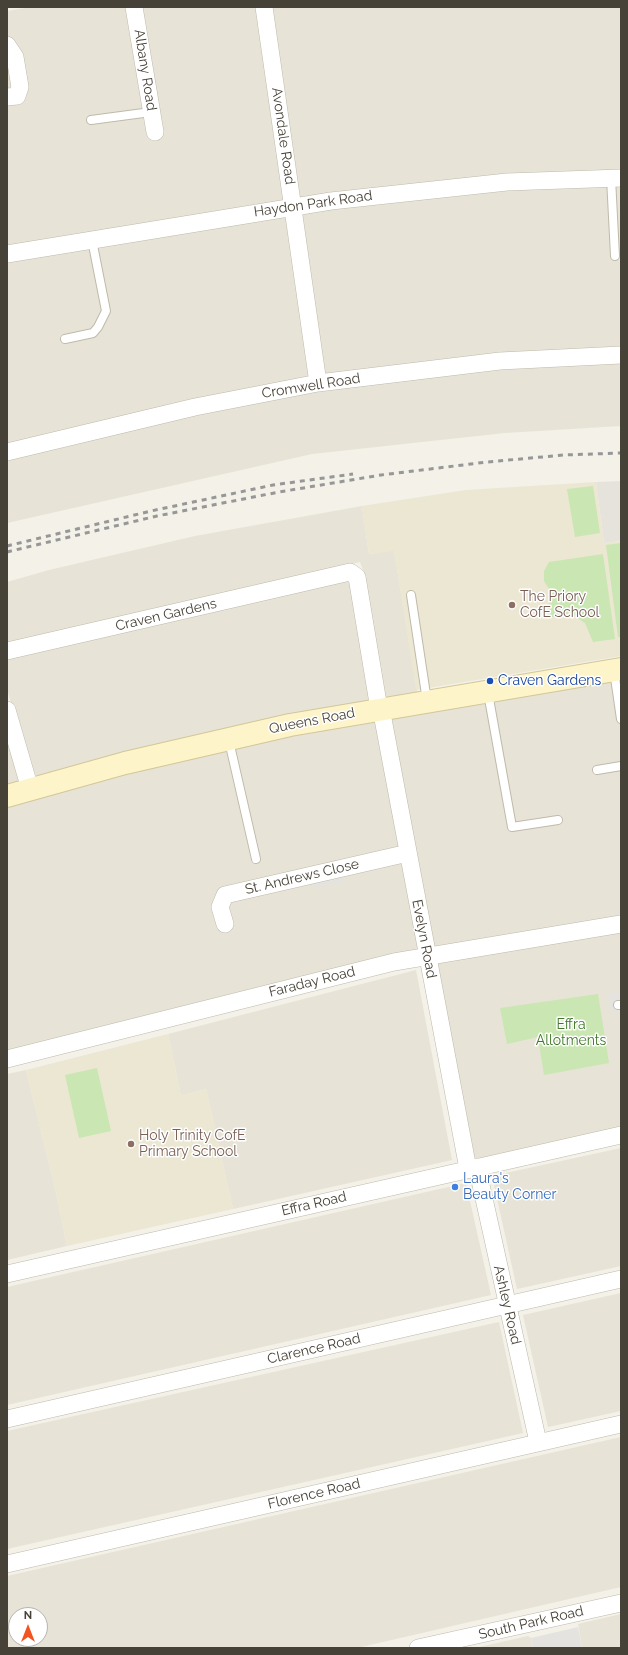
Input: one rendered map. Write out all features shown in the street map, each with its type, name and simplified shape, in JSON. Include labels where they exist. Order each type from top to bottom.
[{"type":"street","name":"Albany Road","points":[[134,7],[155,132]]},
{"type":"street","name":"Avondale Road","points":[[264,7],[318,384]]},
{"type":"street","points":[[7,97],[17,96],[20,87],[15,57],[9,47]]},
{"type":"street","name":"Haydon Park Road","points":[[7,254],[293,206],[395,193],[508,182],[616,178]]},
{"type":"street","name":"Cromwell Road","points":[[7,452],[195,407],[318,384],[500,361],[621,356]]},
{"type":"street","name":"Craven Gardens","points":[[7,651],[350,572],[359,580],[379,709]]},
{"type":"street","name":"Queens Road","points":[[7,796],[125,763],[228,738],[379,709],[617,669]]},
{"type":"street","name":"Evelyn Road","points":[[379,709],[383,719],[427,955],[472,1168]]},
{"type":"street","points":[[7,710],[30,789]]},
{"type":"street","name":"St. Andrews Close","points":[[225,924],[220,907],[225,895],[408,853]]},
{"type":"street","name":"Faraday Road","points":[[7,1059],[367,968],[427,955],[621,924]]},
{"type":"street","name":"Effra Road","points":[[7,1274],[621,1135]]},
{"type":"street","name":"Ashley Road","points":[[472,1168],[508,1306],[538,1442]]},
{"type":"street","name":"Clarence Road","points":[[7,1419],[508,1306],[621,1279]]},
{"type":"street","name":"Florence Road","points":[[7,1564],[621,1424]]},
{"type":"street","name":"South Park Road","points":[[418,1648],[621,1603]]},
{"type":"lane","points":[[90,120],[151,112]]},
{"type":"lane","points":[[615,256],[616,178]]},
{"type":"lane","points":[[65,339],[93,333],[98,327],[106,311],[92,240]]},
{"type":"lane","points":[[411,595],[427,701]]},
{"type":"lane","points":[[617,669],[621,719]]},
{"type":"lane","points":[[487,691],[512,827],[558,820]]},
{"type":"lane","points":[[228,738],[256,859]]},
{"type":"lane","points":[[597,770],[621,766]]},
{"type":"shaded area","points":[[31,7],[621,7],[621,426],[505,433],[312,454],[7,523],[7,11]]},
{"type":"shaded area","points":[[621,481],[621,541],[604,543],[596,482]]},
{"type":"shaded area","name":"The Priory CofE School","points":[[596,482],[604,543],[621,541],[621,656],[416,690],[394,551],[369,554],[362,506],[466,490]]},
{"type":"shaded area","points":[[362,506],[369,554],[394,550],[418,697],[390,701],[383,697],[365,575],[360,562],[207,600],[7,645],[7,582],[49,570],[195,536]]},
{"type":"shaded area","points":[[345,577],[353,582],[373,698],[369,703],[45,780],[31,772],[7,689],[7,657]]},
{"type":"shaded area","points":[[621,676],[621,918],[440,949],[430,942],[389,721],[392,713]]},
{"type":"shaded area","points":[[373,716],[379,723],[418,949],[7,1053],[7,802]]},
{"type":"shaded area","points":[[7,732],[20,777],[17,786],[7,789]]},
{"type":"shaded area","points":[[342,873],[344,882],[315,888],[313,879]]},
{"type":"shaded area","points":[[621,930],[621,1128],[477,1161],[472,1159],[435,968],[438,959]]},
{"type":"shaded area","points":[[416,970],[452,1160],[233,1209],[206,1089],[181,1096],[168,1034]]},
{"type":"shaded area","points":[[621,992],[621,1011],[612,1013],[608,994]]},
{"type":"shaded area","name":"Holy Trinity CofE Primary School","points":[[168,1034],[181,1096],[206,1089],[233,1209],[67,1246],[56,1192],[26,1070]]},
{"type":"shaded area","points":[[26,1070],[56,1192],[67,1246],[7,1260],[7,1074]]},
{"type":"shaded area","points":[[621,1148],[621,1266],[517,1289],[492,1176]]},
{"type":"shaded area","points":[[466,1183],[491,1295],[7,1405],[7,1287]]},
{"type":"shaded area","points":[[621,1293],[621,1411],[548,1427],[523,1315]]},
{"type":"shaded area","points":[[499,1322],[523,1433],[7,1549],[7,1431]]},
{"type":"shaded area","points":[[621,1437],[621,1587],[357,1648],[7,1648],[7,1576]]},
{"type":"shaded area","points":[[621,1614],[621,1648],[582,1648],[578,1624]]},
{"type":"shaded area","points":[[578,1627],[582,1648],[533,1648],[531,1638]]},
{"type":"shaded area","points":[[528,1636],[531,1638],[533,1648],[475,1648]]},
{"type":"green space","points":[[593,486],[600,533],[575,537],[567,489]]},
{"type":"green space","points":[[621,543],[621,637],[618,637],[606,545]]},
{"type":"green space","points":[[603,554],[615,639],[593,642],[585,623],[574,616],[552,617],[547,613],[548,605],[551,600],[549,589],[544,581],[544,571],[549,562]]},
{"type":"green space","name":"Effra Allotments","points":[[598,994],[609,1063],[544,1075],[538,1037],[507,1044],[500,1008]]},
{"type":"green space","points":[[97,1068],[111,1131],[79,1138],[65,1075]]},
{"type":"railway","points":[[7,552],[157,516],[279,492],[381,475],[487,462],[564,455],[621,453]]},
{"type":"railway","points":[[7,546],[151,511],[273,485],[353,474]]},
{"type":"place","name":"The Priory CofE School","points":[[512,605]]},
{"type":"place","name":"Craven Gardens","points":[[490,681]]},
{"type":"place","name":"Holy Trinity CofE Primary School","points":[[131,1144]]},
{"type":"place","name":"Laura's Beauty Corner","points":[[455,1187]]}]
